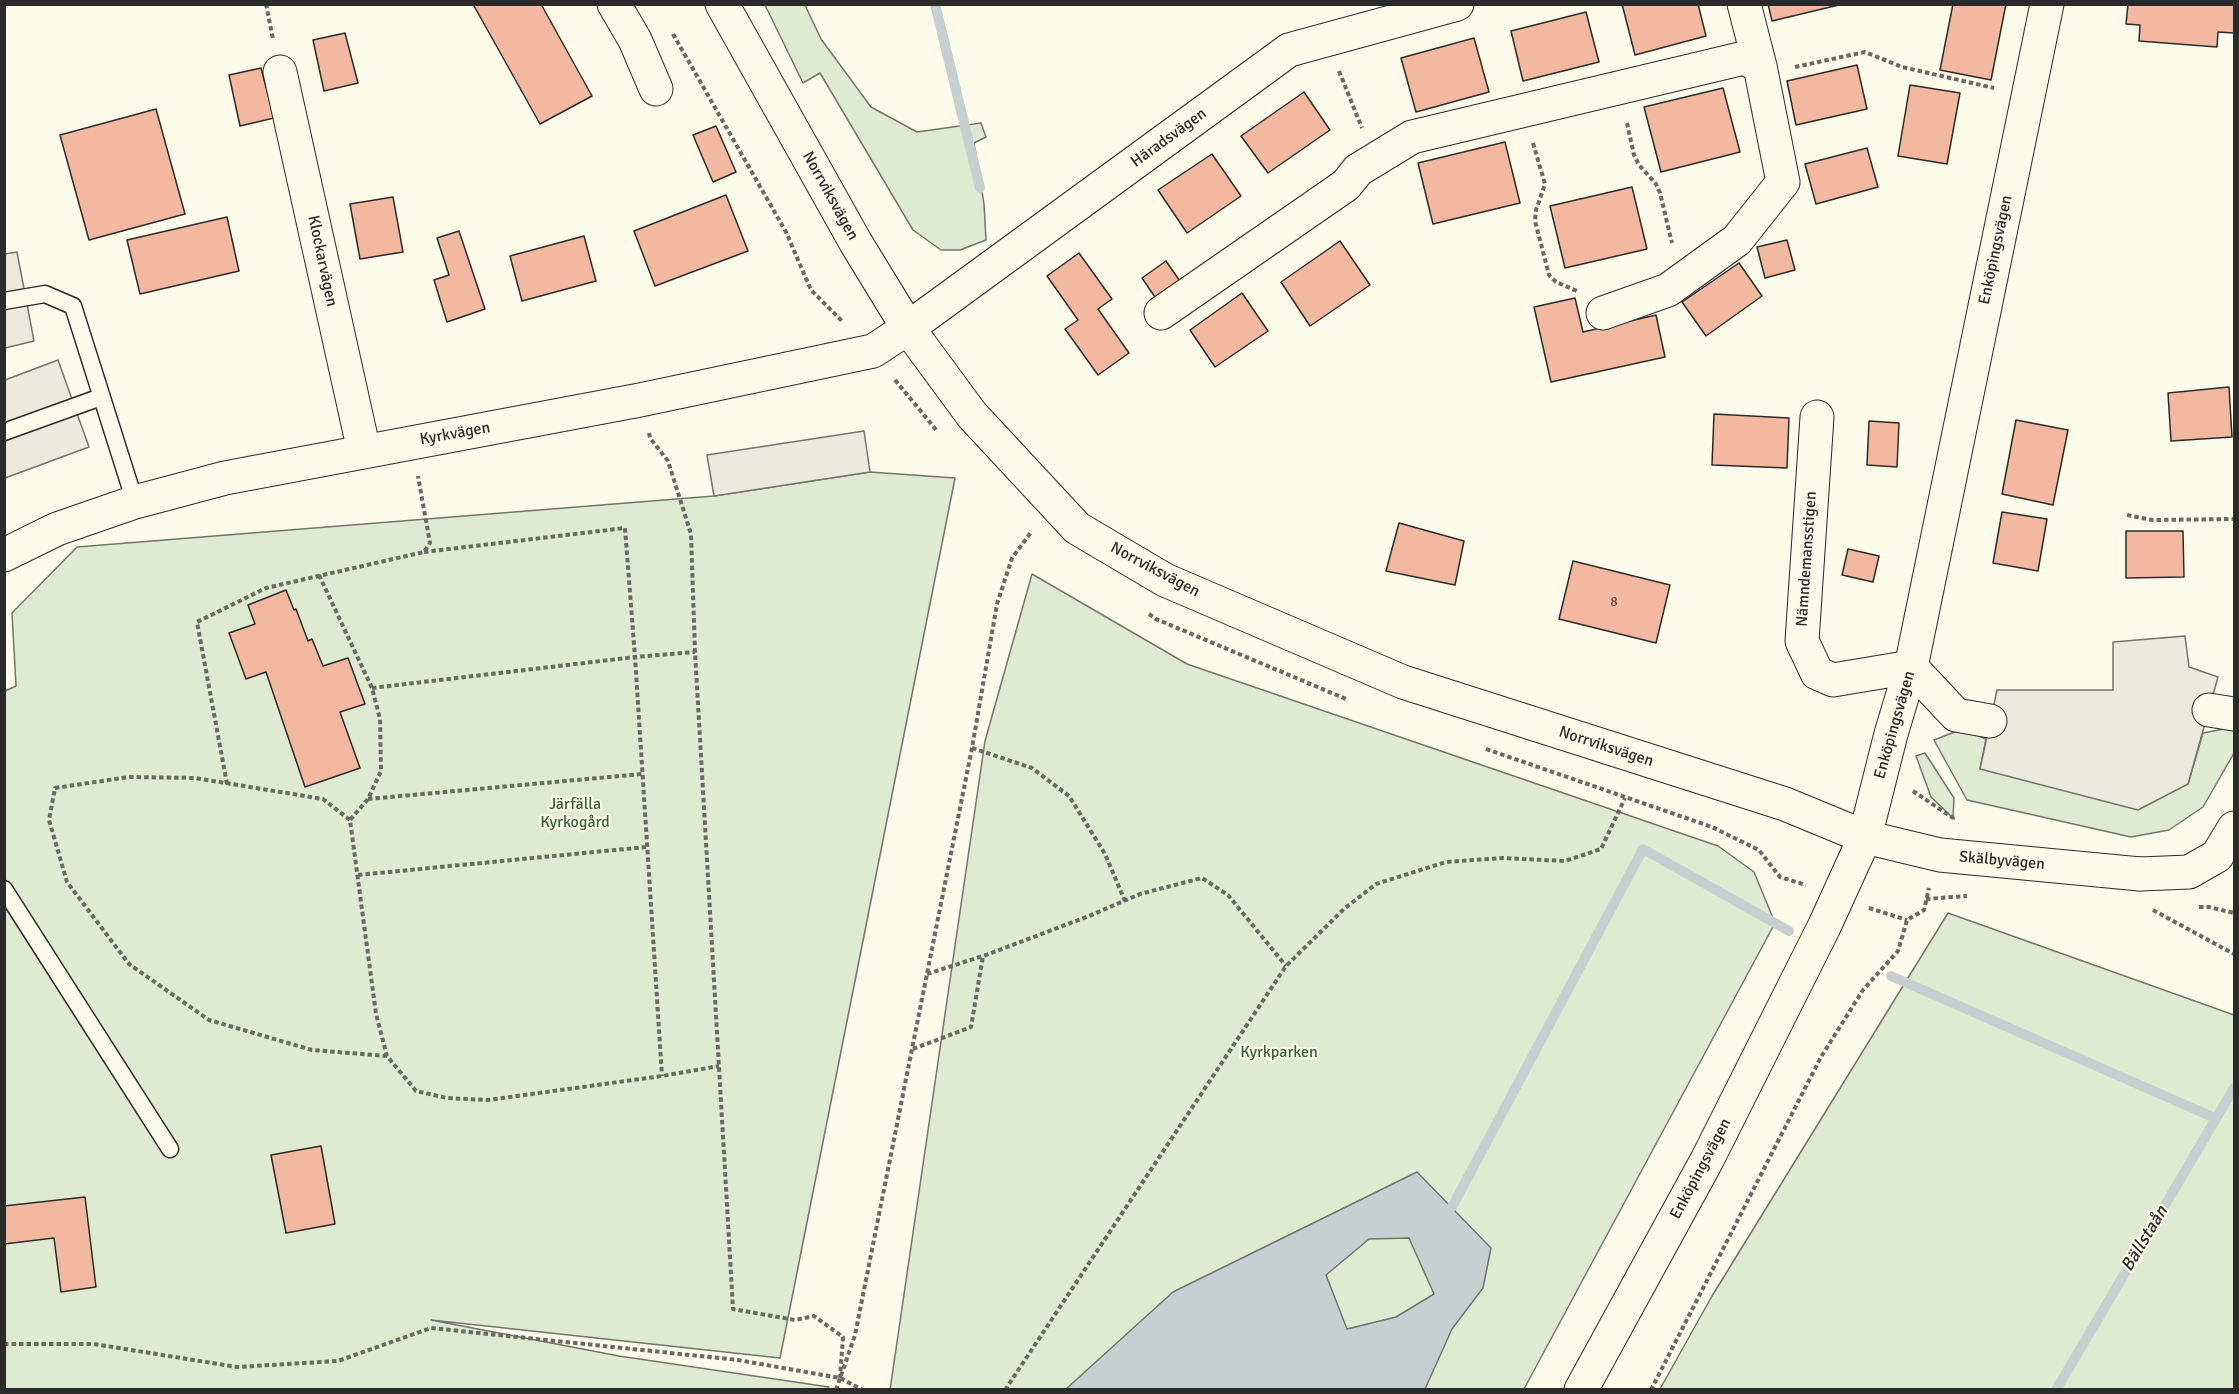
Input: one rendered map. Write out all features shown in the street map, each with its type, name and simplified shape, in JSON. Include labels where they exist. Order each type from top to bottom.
[{"type":"street","points":[[614,4],[635,40],[656,88]]},
{"type":"street","name":"Norrviksvägen","points":[[722,4],[856,243],[908,328],[972,415],[1077,528],[1165,580],[1403,682],[1785,804],[1865,837]]},
{"type":"street","name":"Häradsvägen","points":[[908,328],[1290,50],[1457,4]]},
{"type":"street","points":[[1603,313],[1668,290],[1737,240],[1783,182],[1760,66],[1744,4]]},
{"type":"street","name":"Enköpingsvägen","points":[[1581,1389],[1707,1160],[1824,927],[1865,837],[1891,734],[1911,667],[2047,4]]},
{"type":"street","points":[[1161,313],[1347,184],[1358,170],[1412,137],[1743,58],[1760,66]]},
{"type":"street","name":"Klockarvägen","points":[[280,72],[364,451]]},
{"type":"street","name":"Kyrkvägen","points":[[4,555],[57,529],[135,501],[225,478],[412,441],[640,400],[873,351],[908,328]]},
{"type":"street","name":"Nämndemansstigen","points":[[1817,417],[1802,641],[1817,673],[1833,680],[1911,667]]},
{"type":"street","points":[[1911,667],[1956,715],[1990,721]]},
{"type":"street","name":"Skälbyvägen","points":[[1865,837],[1940,855],[2140,874],[2189,872],[2217,856],[2235,828]]},
{"type":"lane","points":[[4,301],[45,294],[74,306],[135,501]]},
{"type":"lane","points":[[4,432],[101,397]]},
{"type":"lane","points":[[4,889],[170,1149]]},
{"type":"path","points":[[668,25],[786,232],[811,290]]},
{"type":"path","points":[[1760,66],[1772,72],[1865,52],[1902,67],[1998,89]]},
{"type":"path","points":[[1337,64],[1362,129],[1363,139],[1358,170]]},
{"type":"path","points":[[1620,88],[1634,155],[1639,165],[1656,184],[1674,254],[1688,275]]},
{"type":"path","points":[[1524,111],[1545,184],[1535,220],[1549,274],[1556,282],[1589,298],[1603,313]]},
{"type":"path","points":[[640,400],[650,438],[668,461],[691,534],[695,652],[733,1309],[795,1320],[814,1316],[843,1337],[840,1378]]},
{"type":"path","points":[[412,441],[430,543],[424,552]]},
{"type":"path","points":[[2127,515],[2152,520],[2235,519]]},
{"type":"path","points":[[227,783],[197,622],[266,588],[319,575],[424,552],[625,528],[636,657],[662,1076]]},
{"type":"path","points":[[836,1389],[855,1335],[972,748],[997,604],[1012,558],[1034,528]]},
{"type":"path","points":[[319,575],[372,688],[380,719],[381,771],[368,799],[350,820]]},
{"type":"path","points":[[372,688],[695,652]]},
{"type":"path","points":[[972,748],[1032,768],[1069,796],[1105,854],[1125,901]]},
{"type":"path","points":[[368,799],[642,774]]},
{"type":"path","points":[[387,1056],[312,1050],[209,1020],[129,964],[67,882],[49,819],[55,788],[129,777],[195,778],[323,799],[350,820],[376,1014],[387,1056],[416,1091],[447,1098],[488,1100],[719,1066]]},
{"type":"path","points":[[1005,1389],[1287,966],[1345,908],[1376,884],[1446,862],[1503,858],[1565,861],[1601,849],[1625,798]]},
{"type":"path","points":[[358,875],[646,847]]},
{"type":"path","points":[[927,974],[983,956],[1140,894],[1202,878],[1228,895],[1287,966]]},
{"type":"path","points":[[1651,1389],[1821,1057],[1863,990],[1898,951],[1907,920],[1924,910],[1926,898]]},
{"type":"path","points":[[2208,907],[2235,913]]},
{"type":"path","points":[[2150,909],[2235,954]]},
{"type":"path","points":[[1875,910],[1907,920]]},
{"type":"path","points":[[912,1049],[971,1027],[983,956]]},
{"type":"path","points":[[4,1344],[94,1344],[237,1367],[338,1361],[431,1328],[738,1360],[840,1378],[863,1389]]},
{"type":"green space","points":[[765,5],[805,5],[821,39],[871,107],[917,132],[981,123],[986,137],[974,143],[984,204],[986,240],[960,250],[941,250],[913,230],[820,73],[803,83]]},
{"type":"green space","name":"Järfälla Kyrkogård","points":[[870,472],[955,478],[780,1358],[431,1320],[619,1356],[829,1387],[825,1390],[5,1390],[5,691],[16,686],[12,613],[77,547],[714,496]]},
{"type":"green space","name":"Kyrkparken","points":[[1032,574],[1187,664],[1718,846],[1754,872],[1775,923],[1524,1389],[890,1390],[985,741]]},
{"type":"green space","points":[[2234,727],[2234,753],[2203,807],[2169,830],[2131,837],[1967,800],[1934,740],[1962,729],[1986,739],[1980,769],[2188,784],[2203,733]]},
{"type":"green space","points":[[1925,753],[1954,798],[1953,818],[1931,797],[1916,756]]},
{"type":"green space","points":[[1948,913],[2234,1015],[2234,1389],[1660,1389],[1712,1296]]},
{"type":"shaded area","points":[[17,252],[34,341],[5,348],[5,254]]},
{"type":"shaded area","points":[[58,360],[89,447],[5,478],[5,380]]},
{"type":"shaded area","points":[[864,431],[870,472],[714,496],[707,455]]},
{"type":"shaded area","points":[[2185,636],[2189,667],[2218,677],[2188,784],[2138,810],[1980,769],[1997,690],[2113,690],[2113,642]]},
{"type":"shaded area","points":[[1417,1172],[1491,1248],[1483,1288],[1452,1329],[1425,1389],[1066,1389],[1173,1292]],"holes":[[[1409,1238],[1434,1294],[1396,1317],[1347,1329],[1326,1275],[1369,1239]]]},
{"type":"building","points":[[473,4],[541,4],[592,96],[540,124]]},
{"type":"building","points":[[1622,4],[1698,4],[1706,36],[1635,55]]},
{"type":"building","points":[[1768,4],[1843,4],[1772,21]]},
{"type":"building","points":[[1953,4],[2006,4],[1991,80],[1940,70]]},
{"type":"building","points":[[2128,4],[2234,4],[2234,33],[2218,32],[2217,47],[2139,41],[2140,25],[2126,24]]},
{"type":"building","points":[[1586,12],[1599,62],[1523,81],[1511,31]]},
{"type":"building","points":[[345,33],[358,83],[324,91],[313,40]]},
{"type":"building","points":[[1474,38],[1489,92],[1416,112],[1401,58]]},
{"type":"building","points":[[1857,65],[1867,109],[1796,125],[1787,81]]},
{"type":"building","points":[[261,68],[274,118],[240,126],[229,75]]},
{"type":"building","points":[[1910,85],[1960,93],[1947,164],[1898,156]]},
{"type":"building","points":[[1723,88],[1740,152],[1661,172],[1644,107]]},
{"type":"building","points":[[1304,92],[1330,130],[1268,173],[1241,136]]},
{"type":"building","points":[[156,109],[185,214],[89,240],[60,135]]},
{"type":"building","points":[[716,126],[736,172],[713,182],[693,135]]},
{"type":"building","points":[[1505,142],[1520,203],[1433,224],[1418,163]]},
{"type":"building","points":[[1867,148],[1878,187],[1816,204],[1805,164]]},
{"type":"building","points":[[1212,154],[1241,196],[1187,233],[1158,190]]},
{"type":"building","points":[[1632,187],[1647,249],[1565,268],[1550,206]]},
{"type":"building","points":[[726,195],[748,251],[655,286],[634,231]]},
{"type":"building","points":[[393,197],[403,252],[360,259],[350,204]]},
{"type":"building","points":[[227,217],[239,271],[140,294],[127,240]]},
{"type":"building","points":[[459,231],[485,309],[447,322],[434,280],[449,275],[437,238]]},
{"type":"building","points":[[584,236],[596,281],[522,301],[510,256]]},
{"type":"building","points":[[1787,240],[1795,270],[1765,278],[1757,247]]},
{"type":"building","points":[[1340,241],[1370,285],[1310,326],[1281,282]]},
{"type":"building","points":[[1079,253],[1112,299],[1098,309],[1129,353],[1098,375],[1065,329],[1078,320],[1047,276]]},
{"type":"building","points":[[1166,261],[1184,287],[1159,303],[1142,278]]},
{"type":"building","points":[[1739,263],[1762,296],[1706,336],[1682,302]]},
{"type":"building","points":[[1242,293],[1268,331],[1215,367],[1190,330]]},
{"type":"building","points":[[1575,298],[1583,332],[1656,315],[1665,357],[1551,382],[1534,307]]},
{"type":"building","points":[[2229,387],[2232,437],[2171,441],[2168,393]]},
{"type":"building","points":[[1714,414],[1789,418],[1787,468],[1712,465]]},
{"type":"building","points":[[2016,420],[2068,430],[2053,505],[2002,494]]},
{"type":"building","points":[[1869,421],[1899,423],[1897,467],[1867,465]]},
{"type":"building","points":[[2002,512],[2047,519],[2038,571],[1993,563]]},
{"type":"building","points":[[1399,523],[1464,541],[1455,585],[1386,571]]},
{"type":"building","points":[[2126,531],[2183,531],[2184,577],[2126,578]]},
{"type":"building","points":[[1848,549],[1879,556],[1873,582],[1842,575]]},
{"type":"building","points":[[1573,561],[1670,585],[1656,643],[1559,619]]},
{"type":"building","points":[[286,590],[308,641],[312,639],[323,666],[348,658],[365,704],[340,712],[360,768],[305,787],[266,672],[246,679],[229,633],[255,624],[248,605]]},
{"type":"building","points":[[321,1146],[335,1224],[286,1233],[271,1155]]},
{"type":"building","points":[[85,1197],[96,1287],[61,1292],[54,1238],[4,1244],[4,1206]]},
{"type":"waterway","points":[[935,4],[980,188]]},
{"type":"waterway","points":[[1452,1207],[1643,849],[1789,931]]},
{"type":"waterway","points":[[1891,976],[2215,1118]]},
{"type":"waterway","name":"Bällstaån","points":[[2056,1390],[2234,1088]]}]
